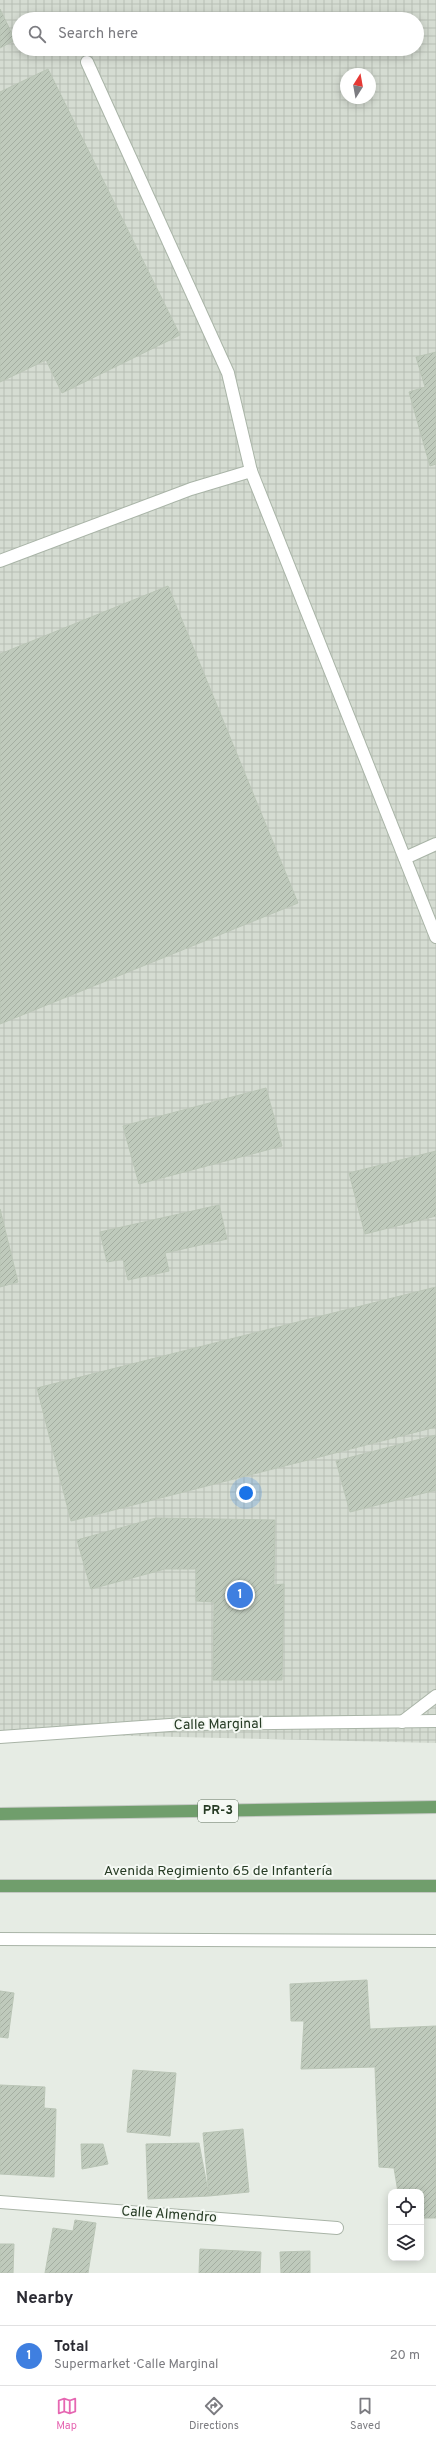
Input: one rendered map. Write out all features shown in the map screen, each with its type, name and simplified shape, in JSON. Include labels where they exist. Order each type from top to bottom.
[{"type":"main road","name":"PR-3","points":[[0,1814],[436,1808]]},
{"type":"main road","name":"Avenida Regimiento 65 de Infantería","points":[[0,1886],[436,1886]]},
{"type":"street","points":[[87,62],[228,373],[251,471],[436,937]]},
{"type":"street","points":[[0,561],[190,489],[251,471]]},
{"type":"street","points":[[405,858],[436,844]]},
{"type":"street","points":[[402,1722],[436,1696]]},
{"type":"street","name":"Calle Marginal","points":[[0,1737],[184,1724],[436,1721]]},
{"type":"street","points":[[0,1939],[436,1941]]},
{"type":"street","name":"Calle Almendro","points":[[0,2202],[337,2228]]},
{"type":"shaded area","points":[[0,0],[436,0],[436,1743],[0,1733]]},
{"type":"building","points":[[0,9],[12,34],[12,42],[0,48]]},
{"type":"building","points":[[48,69],[180,335],[62,393],[46,360],[0,382],[0,92]]},
{"type":"building","points":[[436,352],[436,464],[430,466],[409,392],[425,387],[416,357]]},
{"type":"building","points":[[168,586],[298,903],[0,1024],[0,654]]},
{"type":"building","points":[[266,1088],[282,1146],[139,1184],[123,1126]]},
{"type":"building","points":[[436,1151],[436,1216],[365,1234],[349,1173]]},
{"type":"building","points":[[219,1205],[227,1239],[165,1253],[169,1271],[128,1280],[123,1259],[107,1262],[100,1232]]},
{"type":"building","points":[[0,1209],[18,1282],[0,1287]]},
{"type":"building","points":[[436,1287],[436,1427],[71,1521],[37,1388]]},
{"type":"building","points":[[436,1435],[436,1490],[350,1512],[336,1461]]},
{"type":"building","points":[[156,1518],[275,1520],[274,1585],[284,1584],[282,1680],[213,1680],[214,1602],[196,1601],[196,1569],[165,1569],[91,1589],[77,1540]]},
{"type":"building","points":[[367,1980],[370,2029],[436,2026],[436,2218],[424,2218],[424,2189],[398,2189],[394,2168],[379,2167],[375,2067],[301,2069],[304,2021],[291,2021],[290,1984]]},
{"type":"building","points":[[0,1991],[14,1993],[8,2038],[0,2037]]},
{"type":"building","points":[[133,2070],[176,2073],[170,2136],[127,2132]]},
{"type":"building","points":[[0,2085],[45,2087],[44,2108],[56,2109],[54,2177],[0,2174]]},
{"type":"building","points":[[243,2129],[249,2192],[209,2196],[203,2133]]},
{"type":"building","points":[[199,2143],[209,2196],[148,2199],[146,2144]]},
{"type":"building","points":[[81,2144],[103,2144],[108,2164],[82,2169]]},
{"type":"building","points":[[75,2220],[96,2223],[88,2273],[45,2273],[53,2228],[73,2231]]},
{"type":"building","points":[[0,2244],[14,2244],[13,2273],[0,2273]]},
{"type":"building","points":[[200,2249],[261,2252],[260,2273],[199,2273]]},
{"type":"building","points":[[310,2251],[310,2273],[281,2273],[280,2252]]},
{"type":"place","name":"Total","points":[[240,1595]]}]
